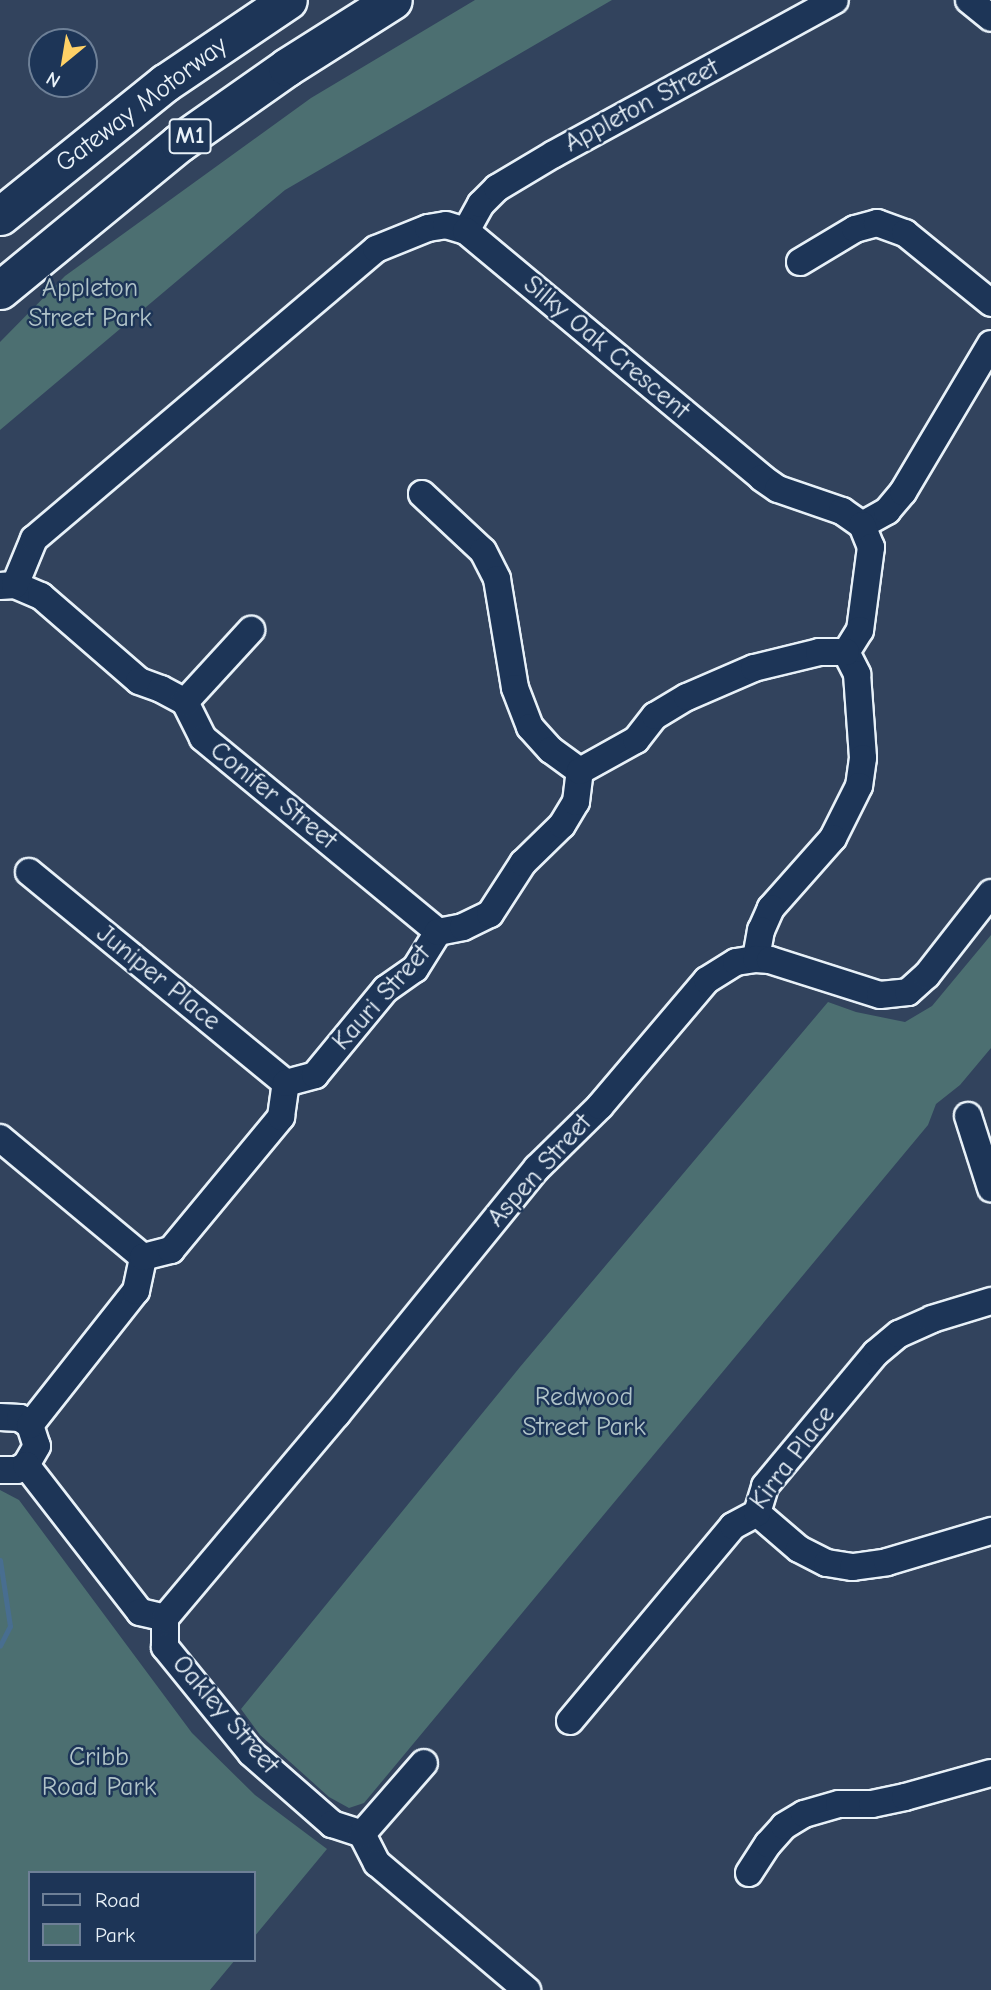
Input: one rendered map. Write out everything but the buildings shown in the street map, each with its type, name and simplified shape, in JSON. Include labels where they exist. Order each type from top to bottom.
[{"type":"highway","name":"Gateway Motorway","points":[[0,216],[165,83],[288,0]]},
{"type":"highway","name":"Gateway Motorway","points":[[0,290],[179,143],[287,66],[393,0]]},
{"type":"street","name":"Appleton Street","points":[[466,231],[481,204],[497,188],[554,153],[835,0]]},
{"type":"street","points":[[969,0],[991,18]]},
{"type":"street","points":[[800,262],[855,229],[877,222],[905,233],[991,303]]},
{"type":"street","points":[[251,630],[185,702],[139,681],[41,596],[8,585],[34,539],[376,248],[428,228],[446,225],[466,231]]},
{"type":"street","name":"Silky Oak Crescent","points":[[466,231],[762,478],[778,489],[842,511],[862,525]]},
{"type":"street","points":[[846,652],[860,630],[871,547],[862,525],[887,511],[903,492],[991,344]]},
{"type":"street","points":[[422,494],[483,551],[497,579],[515,688],[530,727],[551,750],[580,771],[636,740],[655,716],[687,697],[754,668],[819,652],[846,652]]},
{"type":"street","points":[[846,652],[857,674],[863,758],[859,786],[833,838],[771,908],[761,930],[756,959],[880,995],[908,992],[927,975],[989,899]]},
{"type":"street","name":"Conifer Street","points":[[185,702],[203,738],[438,932]]},
{"type":"street","name":"Kauri Street","points":[[286,1083],[315,1075],[386,989],[415,970],[438,932],[463,927],[489,914],[523,863],[562,825],[576,802],[580,771]]},
{"type":"street","name":"Juniper Place","points":[[30,872],[286,1083]]},
{"type":"street","name":"Aspen Street","points":[[165,1618],[337,1414],[537,1168],[600,1106],[707,980],[736,962],[756,959]]},
{"type":"street","points":[[143,1258],[171,1250],[281,1116],[286,1083]]},
{"type":"street","points":[[968,1116],[991,1188]]},
{"type":"street","points":[[0,1138],[143,1258]]},
{"type":"street","points":[[30,1425],[136,1291],[143,1258]]},
{"type":"street","name":"Kirra Place","points":[[570,1721],[733,1526],[757,1513],[765,1486],[876,1353],[900,1334],[921,1324],[991,1301]]},
{"type":"street","points":[[0,1417],[20,1418],[30,1425],[37,1446],[26,1465],[17,1471],[0,1470]]},
{"type":"street","name":"Oakley Street","points":[[26,1465],[139,1612],[165,1618],[165,1647],[251,1753],[332,1824],[362,1834]]},
{"type":"street","points":[[757,1513],[799,1549],[827,1563],[853,1567],[887,1562],[991,1531]]},
{"type":"street","points":[[424,1763],[362,1834],[377,1863],[527,1990]]},
{"type":"street","points":[[749,1873],[784,1826],[804,1814],[839,1804],[872,1804],[905,1797],[991,1773]]},
{"type":"green space","name":"Appleton Street Park","points":[[475,0],[612,0],[285,190],[0,430],[0,342],[65,276],[311,98]]},
{"type":"green space","name":"Redwood Street Park","points":[[991,935],[991,1048],[960,1085],[936,1104],[928,1125],[364,1803],[349,1808],[329,1797],[260,1735],[241,1709],[520,1367],[828,1002],[856,1012],[905,1022],[932,1006]]},
{"type":"green space","name":"Cribb Road Park","points":[[0,1490],[19,1500],[192,1733],[255,1795],[327,1849],[256,1935],[256,1871],[28,1871],[28,1962],[233,1962],[210,1990],[0,1990]]},
{"type":"waterway","points":[[0,1560],[10,1626],[0,1646]]}]
